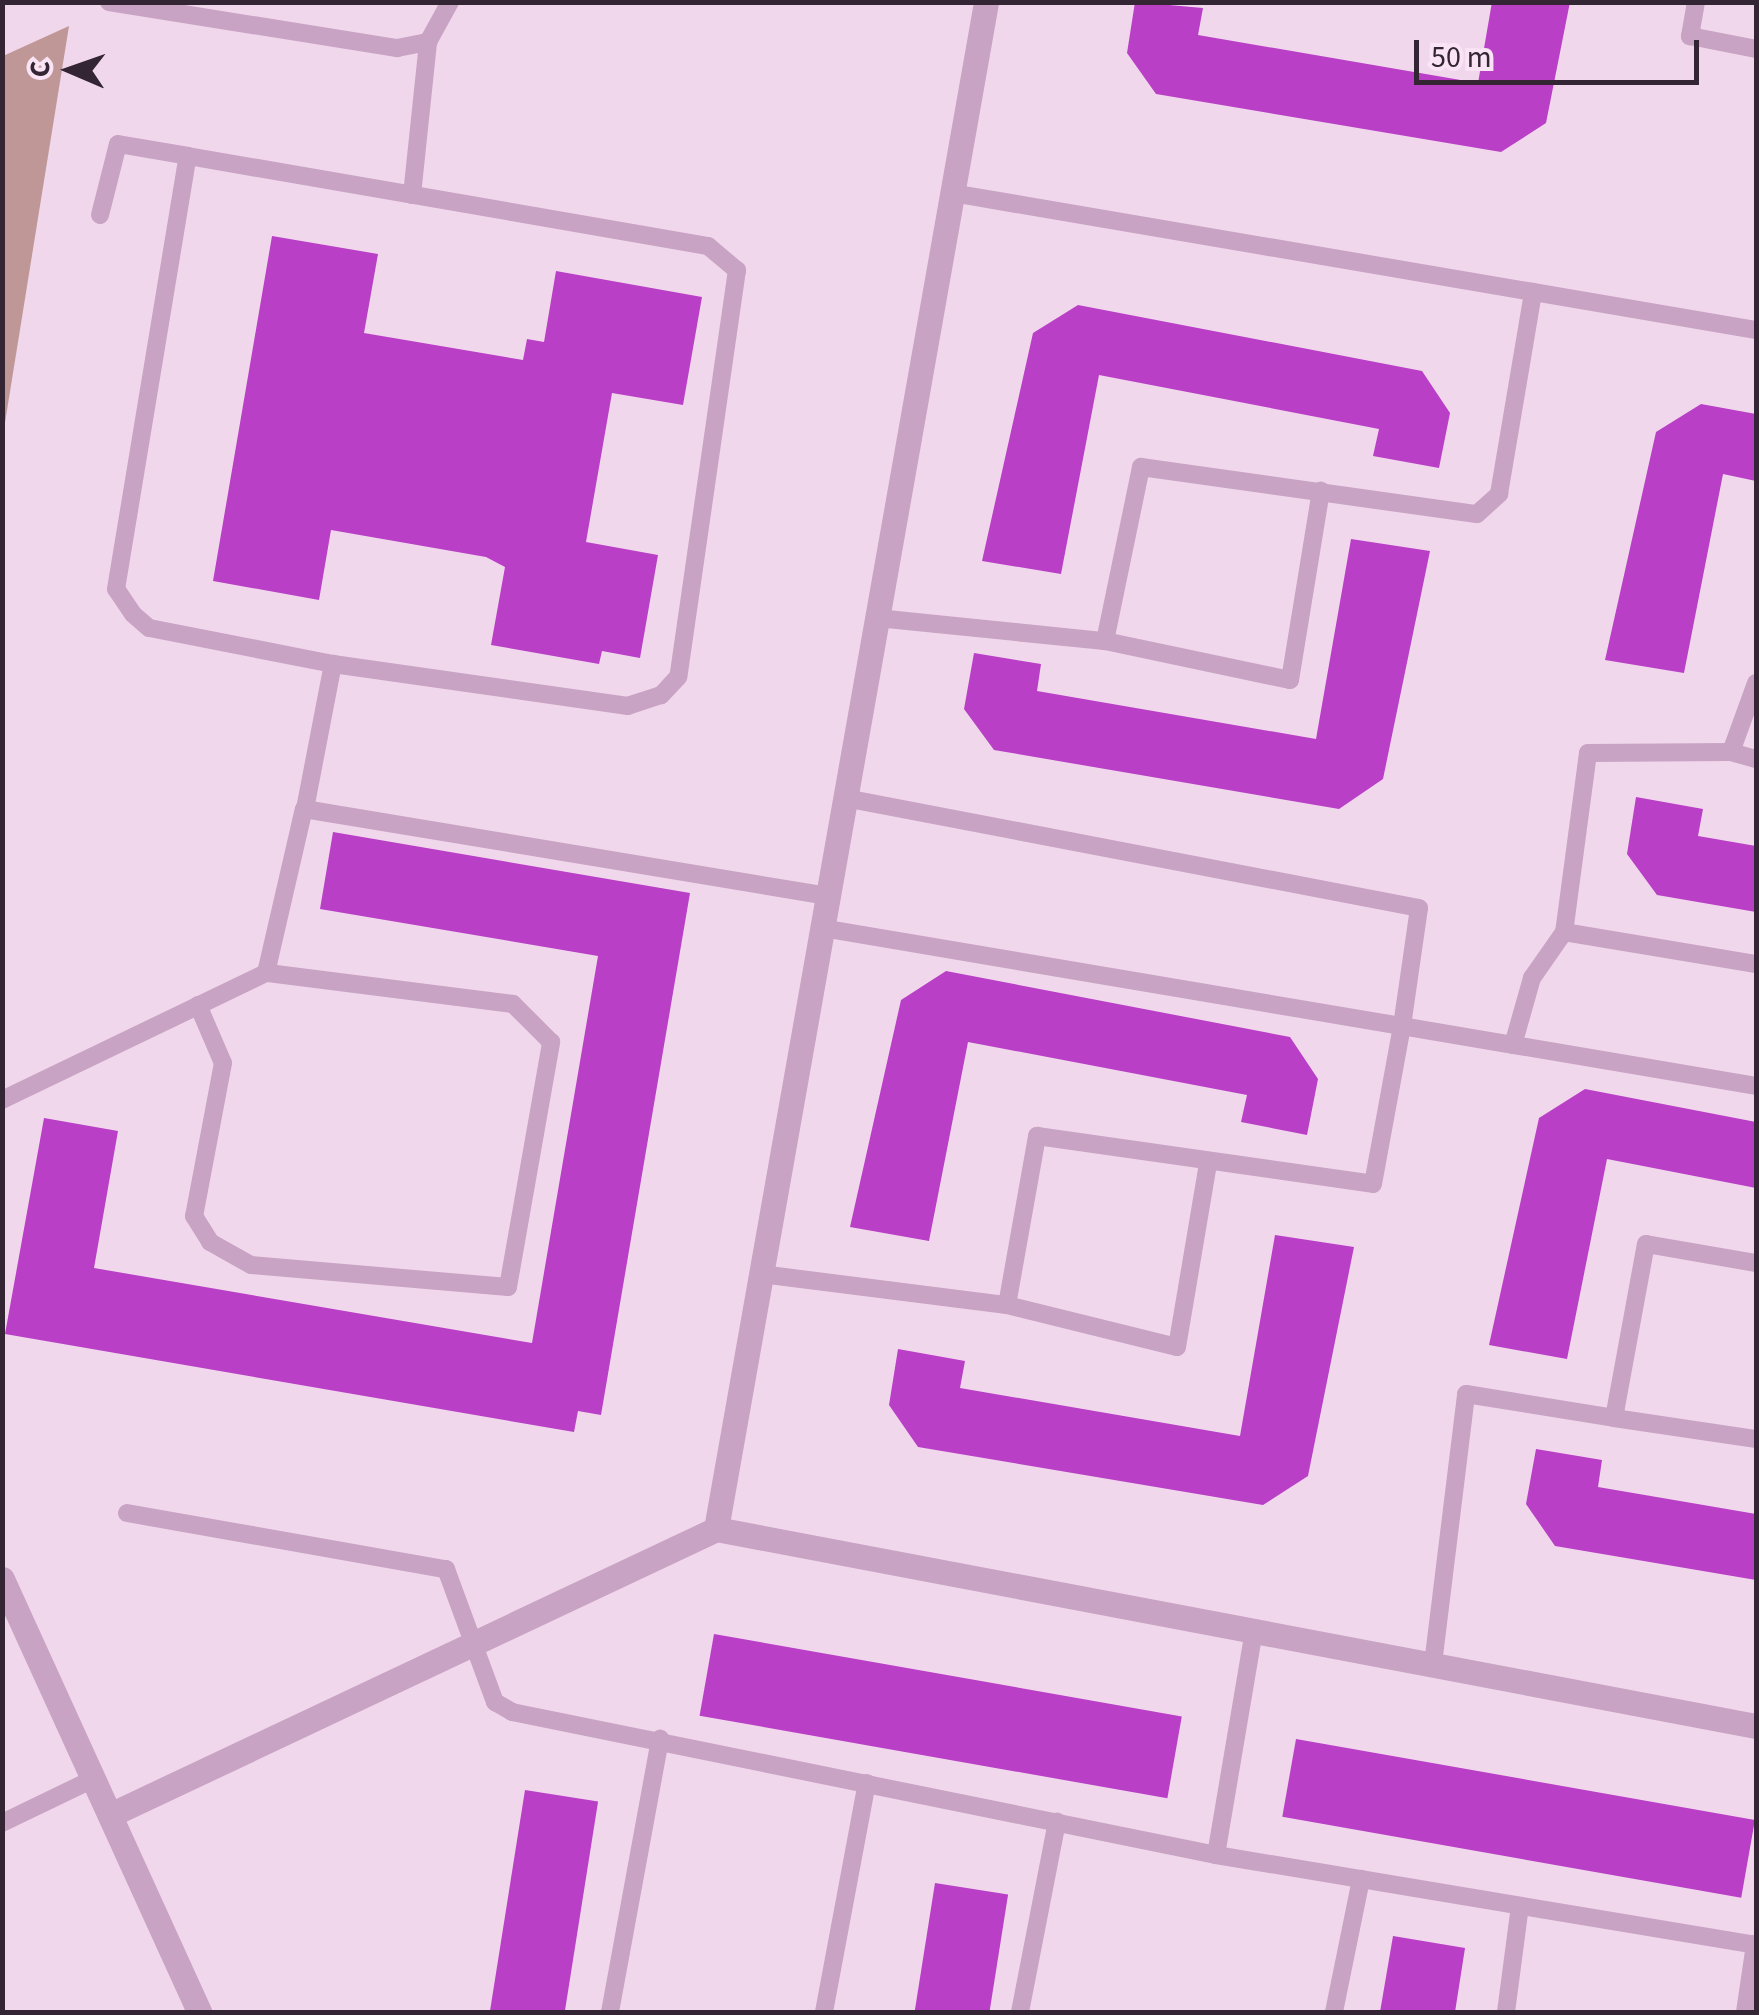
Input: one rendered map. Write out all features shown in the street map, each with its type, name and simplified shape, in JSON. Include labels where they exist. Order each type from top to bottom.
[{"type":"street","points":[[716,1529],[986,2]]},
{"type":"street","points":[[110,1815],[470,1639],[716,1529],[1756,1726]]},
{"type":"street","points":[[2,1580],[199,2012]]},
{"type":"lane","points":[[109,2],[397,48],[428,42]]},
{"type":"lane","points":[[412,196],[428,42],[450,2]]},
{"type":"lane","points":[[1696,2],[1690,36],[1756,49]]},
{"type":"lane","points":[[100,216],[118,144],[188,156],[412,196],[708,246],[737,270],[678,677],[661,695],[628,706],[333,664],[149,628],[116,588],[188,156]]},
{"type":"lane","points":[[952,194],[1756,330]]},
{"type":"lane","points":[[1106,641],[1141,467],[1477,514],[1499,494],[1533,292]]},
{"type":"lane","points":[[877,618],[1106,641],[1290,680],[1321,491]]},
{"type":"lane","points":[[266,973],[305,808],[333,664]]},
{"type":"lane","points":[[1731,752],[1756,683]]},
{"type":"lane","points":[[1514,1045],[1532,978],[1564,932],[1588,753],[1731,752],[1756,759]]},
{"type":"lane","points":[[845,798],[1419,908],[1402,1026],[1372,1184],[1208,1164],[1037,1136],[1006,1306]]},
{"type":"lane","points":[[305,808],[828,896]]},
{"type":"lane","points":[[822,928],[1756,1086]]},
{"type":"lane","points":[[1564,932],[1756,964]]},
{"type":"lane","points":[[2,1100],[198,1005],[266,973],[513,1004],[551,1042],[508,1287],[251,1266],[210,1242],[194,1216],[223,1063],[198,1005]]},
{"type":"lane","points":[[761,1274],[1006,1306],[1177,1347],[1208,1164]]},
{"type":"lane","points":[[1614,1418],[1646,1244],[1756,1263]]},
{"type":"lane","points":[[1433,1664],[1466,1394],[1756,1439]]},
{"type":"lane","points":[[127,1512],[446,1569],[495,1702],[512,1712],[660,1739],[1216,1856],[1756,1945],[1745,2012]]},
{"type":"lane","points":[[1216,1856],[1254,1630]]},
{"type":"lane","points":[[610,2012],[660,1739]]},
{"type":"lane","points":[[2,1823],[93,1779]]},
{"type":"lane","points":[[824,2012],[867,1783]]},
{"type":"lane","points":[[1020,2012],[1057,1822]]},
{"type":"lane","points":[[1334,2012],[1361,1879]]},
{"type":"lane","points":[[1506,2012],[1520,1906]]},
{"type":"shaded area","points":[[69,26],[3,435],[3,56]]},
{"type":"building","points":[[1135,2],[1203,8],[1198,35],[1478,83],[1492,2],[1570,2],[1546,123],[1501,152],[1156,94],[1127,53]]},
{"type":"building","points":[[272,236],[378,254],[364,333],[523,360],[527,339],[544,342],[556,271],[702,297],[683,405],[612,393],[586,542],[658,555],[640,658],[602,651],[599,664],[491,645],[505,567],[486,557],[331,530],[319,600],[213,581]]},
{"type":"building","points":[[1078,305],[1422,371],[1450,413],[1439,468],[1373,456],[1379,429],[1099,375],[1061,574],[982,561],[1033,333]]},
{"type":"building","points":[[1701,404],[1756,414],[1756,481],[1723,474],[1684,673],[1605,660],[1656,432]]},
{"type":"building","points":[[1351,539],[1430,551],[1383,779],[1339,809],[994,750],[964,709],[974,653],[1041,664],[1037,691],[1316,739]]},
{"type":"building","points":[[1636,797],[1703,809],[1698,836],[1756,846],[1756,912],[1657,895],[1627,854]]},
{"type":"building","points":[[333,832],[690,893],[601,1415],[578,1411],[574,1432],[5,1334],[44,1118],[118,1131],[94,1268],[532,1343],[598,956],[320,909]]},
{"type":"building","points":[[946,971],[1290,1037],[1318,1079],[1307,1135],[1241,1122],[1247,1095],[968,1042],[929,1241],[850,1227],[901,1000]]},
{"type":"building","points":[[1585,1089],[1756,1122],[1756,1188],[1607,1159],[1567,1359],[1489,1345],[1539,1118]]},
{"type":"building","points":[[1275,1235],[1354,1247],[1308,1476],[1263,1505],[918,1447],[889,1405],[898,1349],[965,1361],[960,1388],[1240,1436]]},
{"type":"building","points":[[1536,1449],[1602,1460],[1598,1487],[1756,1514],[1756,1580],[1555,1546],[1526,1504]]},
{"type":"building","points":[[714,1634],[1182,1716],[1167,1798],[700,1716]]},
{"type":"building","points":[[1296,1739],[1755,1820],[1741,1898],[1282,1817]]},
{"type":"building","points":[[525,1790],[598,1802],[565,2012],[490,2012]]},
{"type":"building","points":[[935,1883],[1008,1895],[989,2012],[915,2012]]},
{"type":"building","points":[[1393,1936],[1465,1948],[1455,2012],[1380,2012]]}]
